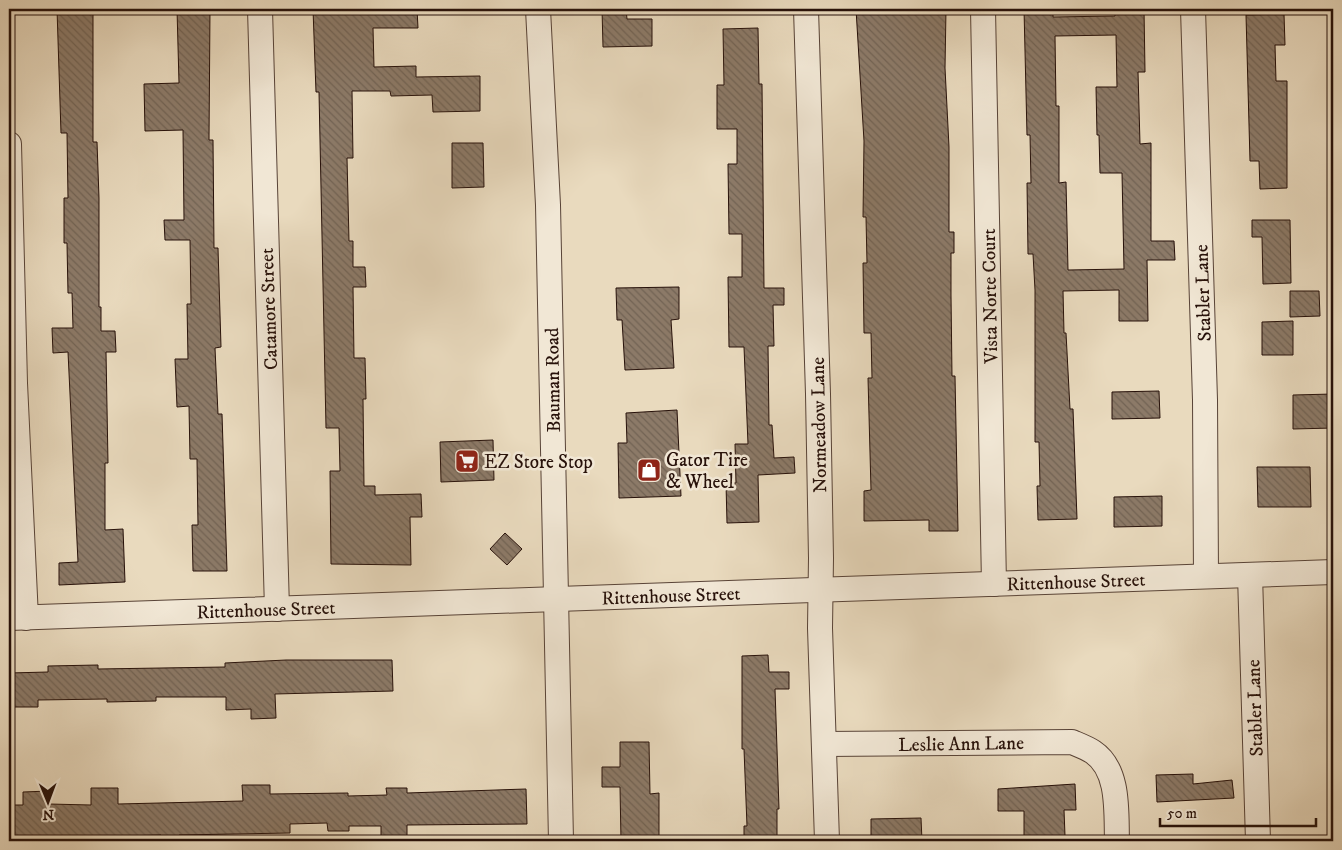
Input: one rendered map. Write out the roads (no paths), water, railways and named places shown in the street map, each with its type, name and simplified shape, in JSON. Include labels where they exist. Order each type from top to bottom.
[{"type":"street","name":"Catamore Street","points":[[260,9],[277,609]]},
{"type":"street","name":"Bauman Road","points":[[538,9],[548,205],[561,841]]},
{"type":"street","name":"Normeadow Lane","points":[[806,9],[818,414],[820,589],[827,841]]},
{"type":"street","name":"Vista Norte Court","points":[[984,9],[994,584]]},
{"type":"street","name":"Stabler Lane","points":[[1192,9],[1205,400],[1206,576]]},
{"type":"street","points":[[9,144],[16,383],[17,618]]},
{"type":"street","name":"Rittenhouse Street","points":[[17,618],[1333,572]]},
{"type":"street","name":"Stabler Lane","points":[[1250,575],[1258,841]]},
{"type":"street","name":"Leslie Ann Lane","points":[[824,744],[1072,742],[1095,753],[1109,772],[1115,788],[1117,841]]},
{"type":"place","name":"EZ Store Stop","points":[[467,461]]},
{"type":"place","name":"Gator Tire & Wheel","points":[[649,470]]}]
